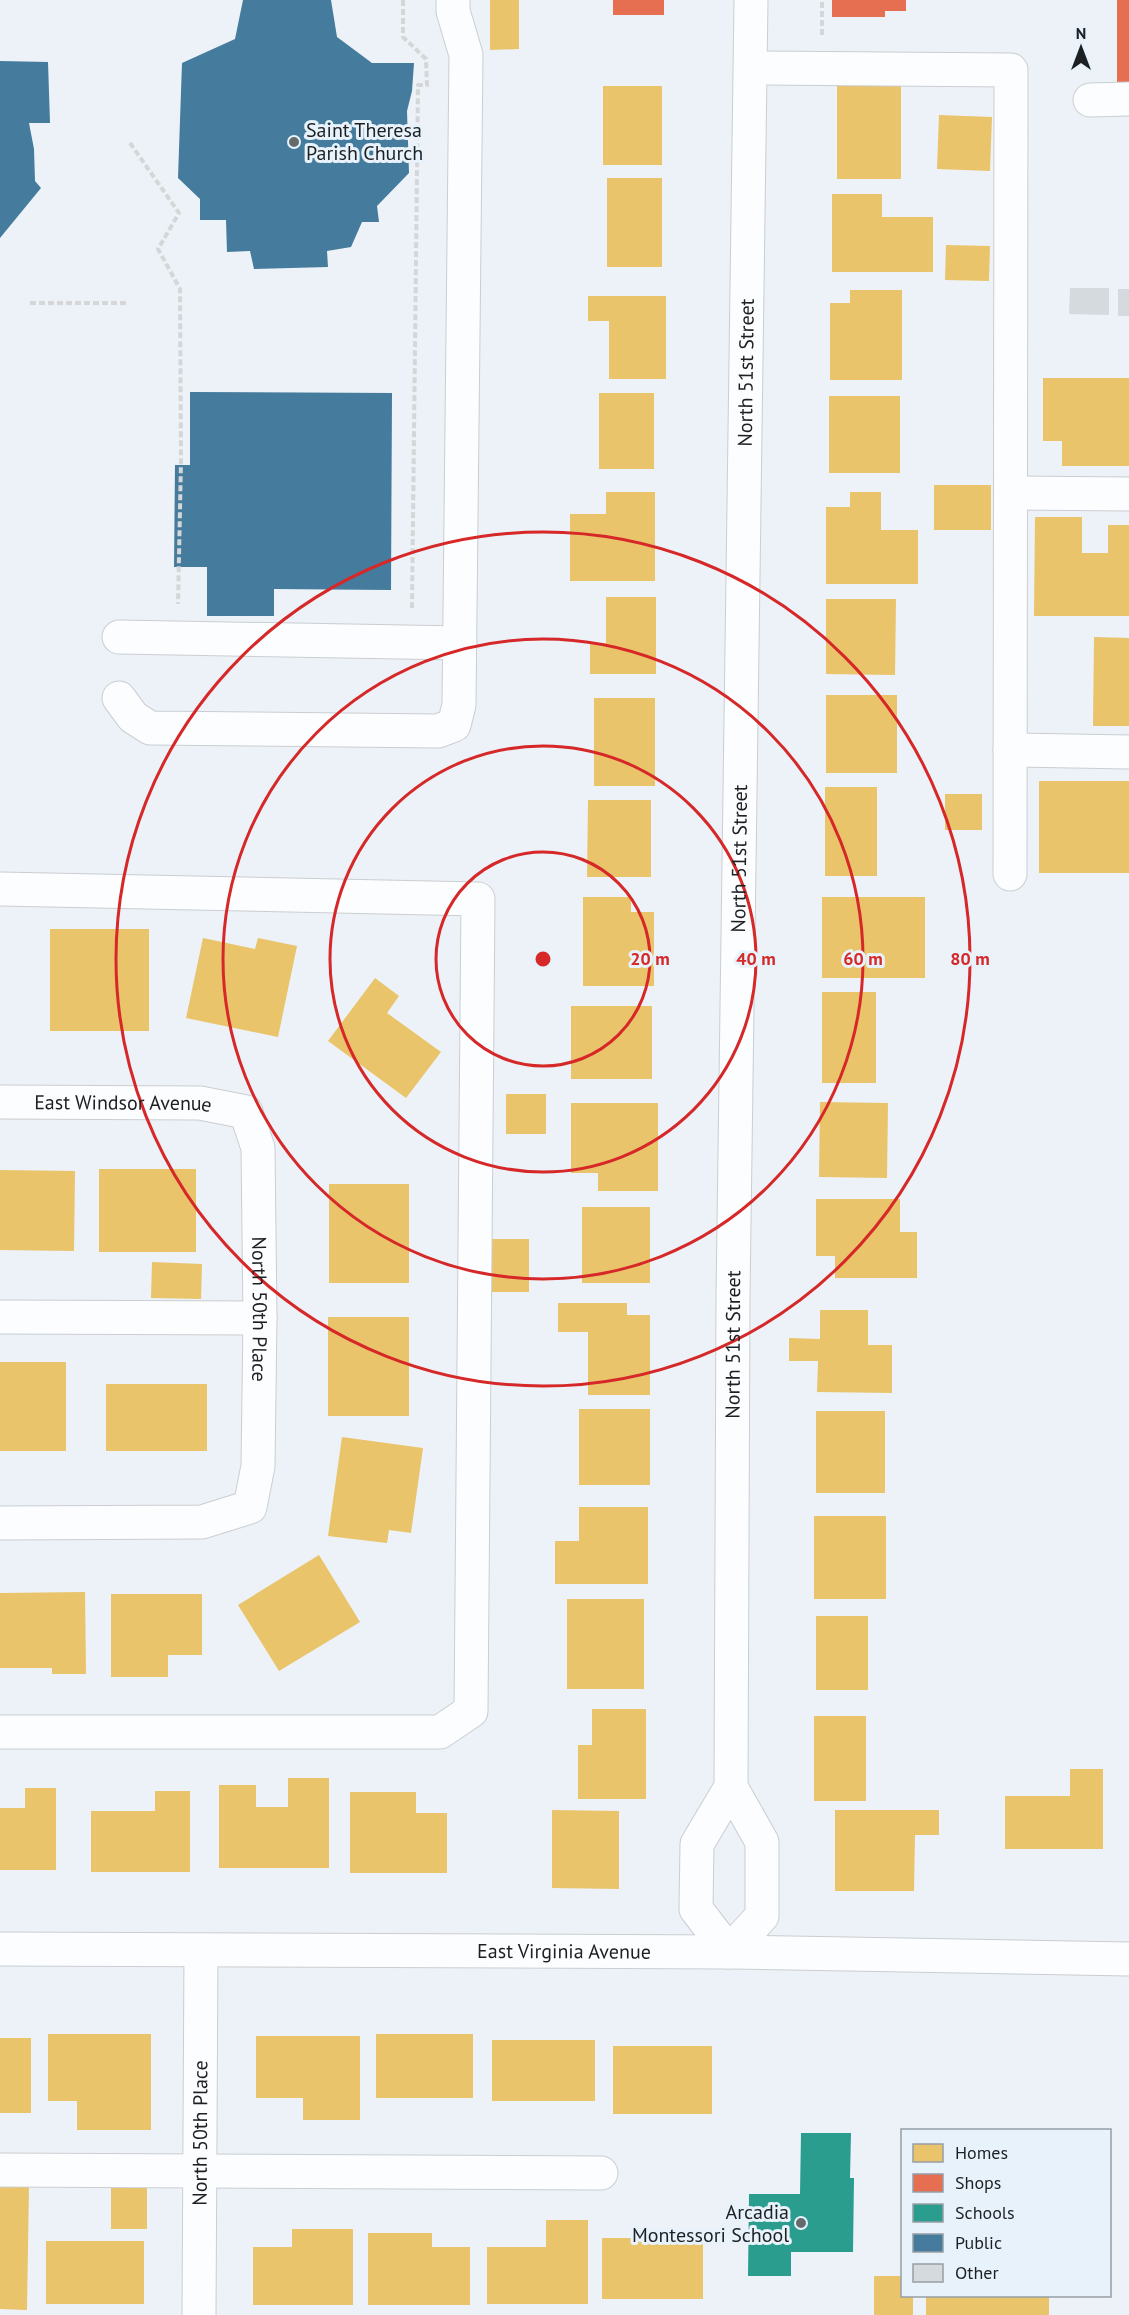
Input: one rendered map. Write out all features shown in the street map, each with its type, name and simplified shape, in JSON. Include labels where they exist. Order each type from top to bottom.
[{"type":"street","points":[[119,698],[133,717],[150,728],[438,731],[454,725],[459,705],[466,55],[460,28],[453,11],[453,0]]},
{"type":"street","name":"North 51st Street","points":[[729,1952],[696,1909],[697,1844],[730,1787],[751,0]]},
{"type":"street","points":[[751,68],[1011,70],[1010,874]]},
{"type":"street","points":[[1090,100],[1129,99]]},
{"type":"street","points":[[1012,493],[1129,494]]},
{"type":"street","points":[[119,637],[460,642]]},
{"type":"street","points":[[1010,750],[1129,752]]},
{"type":"street","points":[[0,889],[478,899],[471,1712],[440,1732],[0,1732]]},
{"type":"street","name":"East Windsor Avenue","points":[[0,1102],[200,1103],[246,1112]]},
{"type":"street","name":"North 50th Place","points":[[0,1523],[202,1522],[250,1507],[258,1466],[260,1318],[258,1148],[246,1112]]},
{"type":"street","points":[[0,1317],[260,1318]]},
{"type":"street","points":[[729,1952],[762,1916],[762,1842],[730,1787]]},
{"type":"street","name":"East Virginia Avenue","points":[[0,1949],[729,1952],[1129,1959]]},
{"type":"street","name":"North 50th Place","points":[[199,2315],[201,1951]]},
{"type":"street","points":[[0,2170],[601,2174]]},
{"type":"path","points":[[403,0],[403,37],[426,59],[427,85],[418,85],[412,642]]},
{"type":"path","points":[[130,143],[179,213],[158,249],[180,289],[181,461],[177,638]]},
{"type":"path","points":[[30,303],[128,303]]},
{"type":"building: Homes","points":[[490,0],[519,0],[519,49],[490,50]]},
{"type":"building: Homes","points":[[603,86],[662,86],[662,165],[603,165]]},
{"type":"building: Homes","points":[[837,86],[901,86],[901,179],[837,179]]},
{"type":"building: Homes","points":[[939,115],[992,117],[990,171],[937,169]]},
{"type":"building: Homes","points":[[607,178],[662,178],[662,267],[607,267]]},
{"type":"building: Homes","points":[[832,194],[882,194],[882,217],[933,217],[933,272],[832,272]]},
{"type":"building: Homes","points":[[946,245],[990,246],[989,281],[945,280]]},
{"type":"building: Homes","points":[[850,290],[902,290],[902,380],[830,380],[830,303],[850,303]]},
{"type":"building: Homes","points":[[588,296],[666,296],[666,379],[609,379],[609,321],[588,321]]},
{"type":"building: Homes","points":[[1043,378],[1129,378],[1129,466],[1062,466],[1062,441],[1043,441]]},
{"type":"building: Homes","points":[[599,393],[654,393],[654,469],[599,469]]},
{"type":"building: Homes","points":[[829,396],[900,396],[900,473],[829,473]]},
{"type":"building: Homes","points":[[934,485],[991,485],[991,530],[934,530]]},
{"type":"building: Homes","points":[[606,492],[655,492],[655,581],[570,581],[570,514],[606,514]]},
{"type":"building: Homes","points":[[850,492],[881,492],[881,530],[918,530],[918,584],[826,584],[826,507],[850,507]]},
{"type":"building: Homes","points":[[1035,517],[1082,517],[1082,553],[1108,553],[1108,525],[1129,525],[1129,616],[1034,616]]},
{"type":"building: Homes","points":[[606,597],[656,597],[656,674],[590,674],[590,643],[606,643]]},
{"type":"building: Homes","points":[[826,599],[896,599],[895,675],[826,674]]},
{"type":"building: Homes","points":[[1094,637],[1129,638],[1129,726],[1093,726]]},
{"type":"building: Homes","points":[[826,695],[897,695],[897,773],[826,773]]},
{"type":"building: Homes","points":[[594,698],[655,698],[655,786],[594,786]]},
{"type":"building: Homes","points":[[1039,781],[1129,781],[1129,873],[1039,873]]},
{"type":"building: Homes","points":[[825,787],[877,787],[877,876],[825,876]]},
{"type":"building: Homes","points":[[945,794],[982,794],[982,830],[945,830]]},
{"type":"building: Homes","points":[[588,800],[651,800],[651,877],[587,877]]},
{"type":"building: Homes","points":[[583,897],[631,897],[631,912],[654,912],[654,986],[583,986]]},
{"type":"building: Homes","points":[[822,897],[925,897],[925,978],[822,978]]},
{"type":"building: Homes","points":[[50,929],[149,929],[149,1031],[50,1031]]},
{"type":"building: Homes","points":[[203,938],[255,949],[258,938],[297,946],[278,1037],[186,1018]]},
{"type":"building: Homes","points":[[375,978],[399,996],[387,1013],[441,1052],[406,1098],[328,1041]]},
{"type":"building: Homes","points":[[822,992],[876,992],[876,1083],[822,1083]]},
{"type":"building: Homes","points":[[571,1006],[652,1006],[652,1079],[571,1079]]},
{"type":"building: Homes","points":[[506,1094],[546,1094],[546,1134],[506,1134]]},
{"type":"building: Homes","points":[[820,1102],[888,1103],[887,1178],[819,1177]]},
{"type":"building: Homes","points":[[571,1103],[658,1103],[658,1191],[598,1191],[598,1173],[571,1173]]},
{"type":"building: Homes","points":[[99,1169],[196,1169],[196,1252],[99,1252]]},
{"type":"building: Homes","points":[[0,1170],[75,1171],[74,1251],[0,1250]]},
{"type":"building: Homes","points":[[329,1184],[409,1184],[409,1283],[329,1283]]},
{"type":"building: Homes","points":[[816,1199],[900,1199],[900,1232],[917,1232],[917,1278],[835,1278],[835,1256],[816,1256]]},
{"type":"building: Homes","points":[[582,1207],[650,1207],[650,1283],[582,1283]]},
{"type":"building: Homes","points":[[489,1239],[529,1239],[529,1292],[489,1292]]},
{"type":"building: Homes","points":[[152,1262],[202,1264],[201,1299],[151,1298]]},
{"type":"building: Homes","points":[[558,1303],[627,1303],[627,1315],[650,1315],[650,1395],[588,1395],[588,1332],[558,1332]]},
{"type":"building: Homes","points":[[820,1310],[868,1310],[868,1345],[892,1345],[892,1393],[817,1392],[818,1361],[789,1361],[789,1338],[820,1339]]},
{"type":"building: Homes","points":[[328,1317],[409,1317],[409,1416],[328,1416]]},
{"type":"building: Homes","points":[[0,1362],[66,1362],[66,1451],[0,1451]]},
{"type":"building: Homes","points":[[106,1384],[207,1384],[207,1451],[106,1451]]},
{"type":"building: Homes","points":[[579,1409],[650,1409],[650,1485],[579,1485]]},
{"type":"building: Homes","points":[[816,1411],[885,1411],[885,1493],[816,1493]]},
{"type":"building: Homes","points":[[342,1437],[423,1448],[411,1533],[389,1530],[387,1543],[328,1536]]},
{"type":"building: Homes","points":[[579,1507],[648,1507],[648,1584],[555,1584],[555,1541],[579,1541]]},
{"type":"building: Homes","points":[[814,1516],[886,1516],[886,1599],[814,1599]]},
{"type":"building: Homes","points":[[319,1555],[360,1622],[279,1671],[238,1605]]},
{"type":"building: Homes","points":[[85,1592],[86,1674],[52,1674],[52,1668],[0,1668],[0,1593]]},
{"type":"building: Homes","points":[[111,1594],[202,1594],[202,1655],[168,1655],[168,1677],[111,1677]]},
{"type":"building: Homes","points":[[567,1599],[644,1599],[644,1689],[567,1689]]},
{"type":"building: Homes","points":[[816,1616],[868,1616],[868,1690],[816,1690]]},
{"type":"building: Homes","points":[[592,1709],[646,1709],[646,1799],[578,1799],[578,1745],[592,1745]]},
{"type":"building: Homes","points":[[814,1716],[866,1716],[866,1801],[814,1801]]},
{"type":"building: Homes","points":[[1070,1769],[1103,1769],[1103,1849],[1005,1849],[1005,1796],[1070,1796]]},
{"type":"building: Homes","points":[[288,1778],[329,1778],[329,1868],[219,1868],[219,1785],[256,1785],[256,1807],[288,1807]]},
{"type":"building: Homes","points":[[25,1788],[56,1788],[56,1870],[0,1870],[0,1808],[25,1808]]},
{"type":"building: Homes","points":[[155,1791],[190,1791],[190,1872],[91,1872],[91,1811],[155,1811]]},
{"type":"building: Homes","points":[[350,1792],[416,1792],[416,1813],[447,1813],[447,1873],[350,1873]]},
{"type":"building: Homes","points":[[552,1810],[619,1811],[619,1889],[552,1888]]},
{"type":"building: Homes","points":[[835,1810],[939,1810],[939,1835],[915,1835],[914,1891],[835,1891]]},
{"type":"building: Homes","points":[[48,2034],[151,2034],[151,2130],[77,2130],[77,2101],[48,2101]]},
{"type":"building: Homes","points":[[376,2034],[473,2034],[473,2098],[376,2098]]},
{"type":"building: Homes","points":[[256,2036],[360,2036],[360,2120],[303,2120],[303,2098],[256,2098]]},
{"type":"building: Homes","points":[[0,2038],[31,2038],[31,2113],[0,2113]]},
{"type":"building: Homes","points":[[492,2040],[595,2040],[595,2101],[492,2101]]},
{"type":"building: Homes","points":[[613,2046],[712,2046],[712,2114],[613,2114]]},
{"type":"building: Homes","points":[[111,2184],[147,2184],[147,2229],[111,2229]]},
{"type":"building: Homes","points":[[0,2185],[29,2185],[27,2310],[0,2309]]},
{"type":"building: Homes","points":[[546,2220],[588,2220],[588,2304],[487,2304],[487,2247],[546,2247]]},
{"type":"building: Homes","points":[[292,2229],[353,2229],[353,2305],[253,2305],[253,2247],[292,2247]]},
{"type":"building: Homes","points":[[368,2233],[432,2233],[432,2247],[470,2247],[470,2305],[368,2305]]},
{"type":"building: Homes","points":[[602,2238],[703,2238],[703,2299],[602,2299]]},
{"type":"building: Homes","points":[[46,2241],[144,2241],[144,2304],[46,2304]]},
{"type":"building: Homes","points":[[874,2276],[901,2276],[901,2297],[913,2297],[913,2315],[874,2315]]},
{"type":"building: Homes","points":[[926,2297],[1049,2297],[1049,2315],[926,2315]]},
{"type":"building: Shops","points":[[613,0],[664,0],[664,15],[613,15]]},
{"type":"building: Shops","points":[[832,0],[906,0],[906,11],[885,11],[885,17],[832,17]]},
{"type":"building: Shops","points":[[1117,0],[1129,0],[1129,91],[1117,91]]},
{"type":"building: Schools","name":"Arcadia Montessori School","points":[[801,2133],[851,2133],[850,2178],[854,2178],[853,2252],[791,2252],[791,2276],[748,2276],[749,2194],[800,2194]]},
{"type":"building: Public","name":"Saint Theresa Parish Church","points":[[243,0],[331,0],[337,37],[372,63],[414,63],[412,91],[407,111],[409,173],[377,206],[379,222],[362,222],[351,247],[327,251],[328,267],[254,269],[250,251],[227,252],[226,220],[200,220],[200,199],[178,178],[182,63],[235,39]]},
{"type":"building: Public","points":[[0,61],[48,62],[50,123],[29,123],[34,149],[35,181],[41,188],[0,238]]},
{"type":"building: Public","points":[[190,392],[392,393],[391,590],[274,589],[274,616],[207,616],[207,567],[174,567],[175,465],[190,465]]},
{"type":"building: Other","points":[[1070,288],[1109,288],[1109,315],[1069,314]]},
{"type":"building: Other","points":[[1118,289],[1129,289],[1129,316],[1118,316]]},
{"type":"place","name":"Saint Theresa Parish Church","points":[[294,142]]},
{"type":"place","name":"Arcadia Montessori School","points":[[801,2223]]}]
